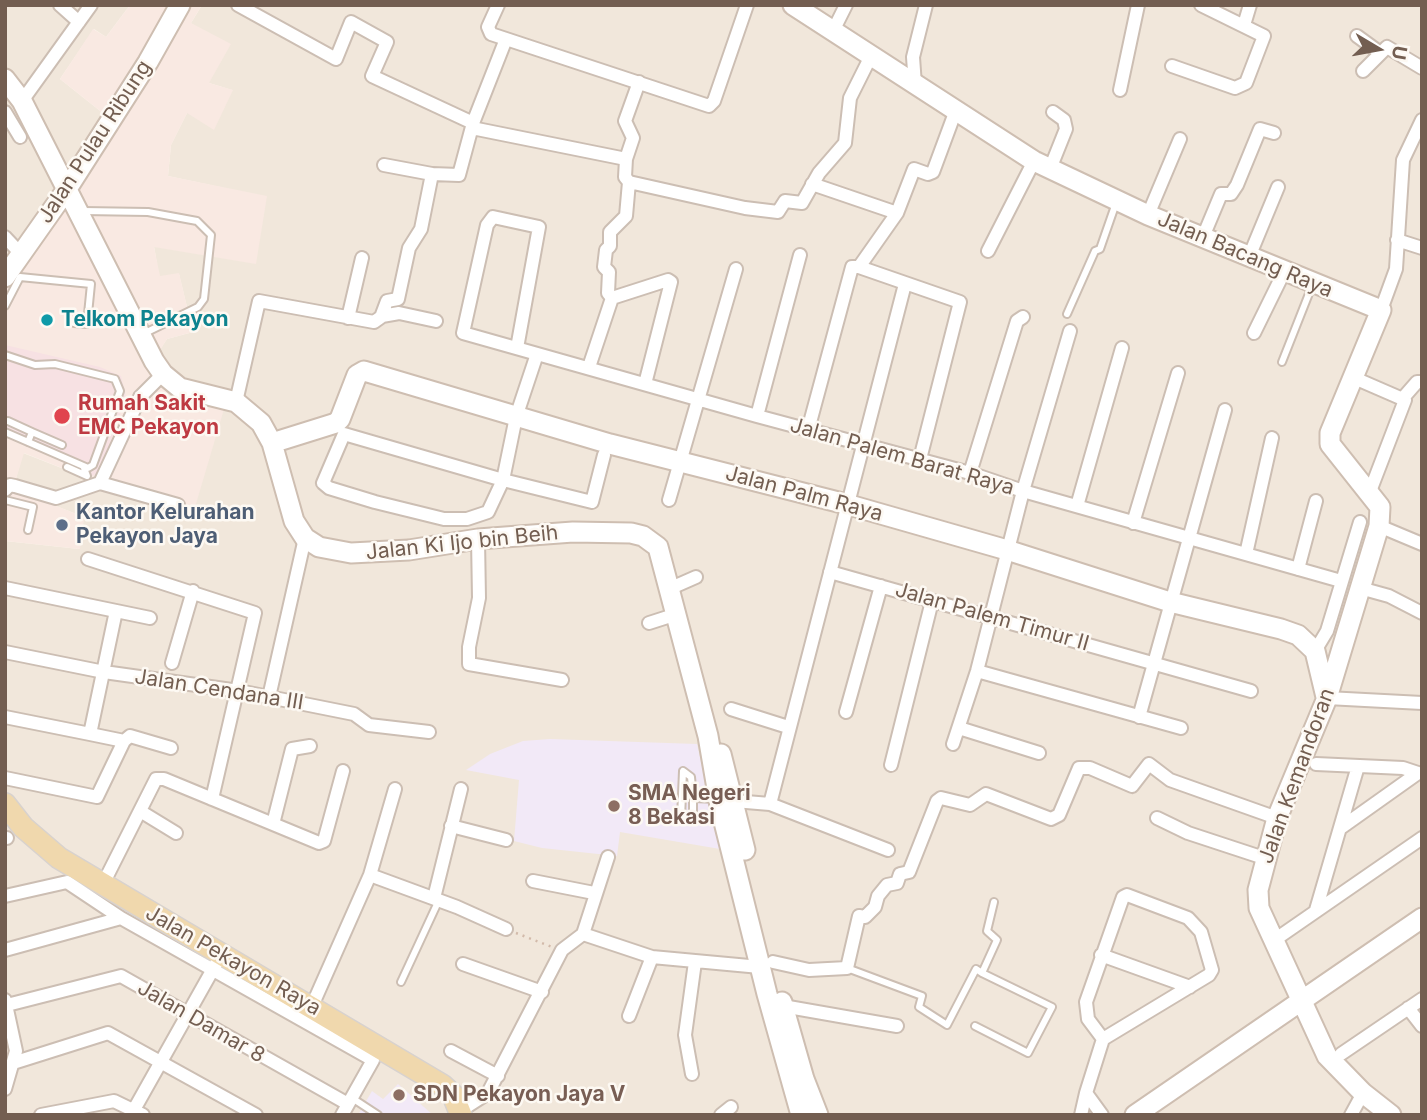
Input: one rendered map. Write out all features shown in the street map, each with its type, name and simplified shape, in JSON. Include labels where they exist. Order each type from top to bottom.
[{"type":"main road","name":"Jalan Pekayon Raya","points":[[5,804],[23,827],[59,858],[218,961],[312,1006],[442,1085],[453,1095],[461,1113]]},
{"type":"street","points":[[60,5],[79,22]]},
{"type":"street","points":[[22,101],[91,5]]},
{"type":"street","name":"Jalan Pulau Ribung","points":[[11,263],[66,189],[148,62],[180,5]]},
{"type":"street","points":[[238,5],[336,60],[351,22],[387,41],[372,76],[473,125],[626,159]]},
{"type":"street","points":[[498,5],[488,30],[506,39],[706,106],[713,103],[747,5]]},
{"type":"street","name":"Jalan Bacang Raya","points":[[793,5],[956,110],[988,134],[1042,165],[1148,215],[1313,285],[1381,310]]},
{"type":"street","points":[[833,31],[846,5]]},
{"type":"street","points":[[915,85],[913,57],[926,5]]},
{"type":"street","points":[[1120,90],[1139,5]]},
{"type":"street","points":[[1172,66],[1242,88],[1264,36],[1201,5]]},
{"type":"street","points":[[1244,25],[1250,5]]},
{"type":"street","points":[[1357,36],[1379,52]]},
{"type":"street","points":[[384,165],[458,177],[473,125],[506,39]]},
{"type":"street","points":[[1363,71],[1379,52],[1390,48],[1422,68]]},
{"type":"street","points":[[639,82],[626,116],[633,138],[626,159],[625,177],[629,182],[745,208],[778,212],[785,201],[802,202],[812,184],[845,143],[850,98],[871,56]]},
{"type":"street","points":[[5,79],[22,101],[141,336],[163,374],[180,388],[236,402],[251,412],[272,443],[294,521],[305,538],[269,697]]},
{"type":"street","points":[[859,267],[897,213],[914,169],[933,172],[956,110]]},
{"type":"street","points":[[5,112],[20,137]]},
{"type":"street","points":[[988,251],[1066,129],[1064,120],[1053,112]]},
{"type":"street","points":[[1422,120],[1403,160],[1394,279],[1330,433],[1330,444],[1382,511],[1370,524],[1341,581],[1327,631],[1315,651],[1326,698],[1422,703]]},
{"type":"street","points":[[1203,237],[1221,194],[1231,194],[1237,185],[1260,130],[1274,133]]},
{"type":"street","points":[[1148,215],[1180,139]]},
{"type":"street","points":[[382,316],[387,301],[399,297],[407,252],[421,232],[432,174]]},
{"type":"street","points":[[612,298],[608,293],[609,272],[604,267],[606,250],[610,246],[610,232],[626,216],[629,182]]},
{"type":"street","points":[[812,184],[897,213]]},
{"type":"street","points":[[1249,257],[1278,187]]},
{"type":"street","name":"Jalan Palem Barat Raya","points":[[517,348],[539,227],[496,217],[491,218],[487,225],[463,333],[757,416],[970,473],[1023,491],[1341,581]]},
{"type":"street","points":[[5,237],[11,263]]},
{"type":"street","points":[[1397,240],[1422,248]]},
{"type":"street","points":[[757,416],[800,255]]},
{"type":"street","points":[[348,318],[362,258]]},
{"type":"street","points":[[808,430],[852,267],[859,267],[957,300],[960,304],[920,459]]},
{"type":"street","points":[[669,500],[736,269]]},
{"type":"street","points":[[1254,333],[1283,272]]},
{"type":"street","points":[[612,298],[668,280],[671,282],[646,384]]},
{"type":"street","points":[[770,804],[861,443],[905,284]]},
{"type":"street","points":[[589,367],[612,298]]},
{"type":"street","points":[[236,402],[259,301],[374,322],[382,316],[399,313],[436,321]]},
{"type":"street","points":[[970,473],[1017,321],[1023,317]]},
{"type":"street","points":[[953,744],[977,671],[1023,491],[1070,331]]},
{"type":"street","points":[[1077,506],[1122,348]]},
{"type":"street","points":[[537,354],[516,417],[503,480],[493,507],[467,519],[444,519],[375,502],[329,488],[323,483],[344,434],[503,480],[592,502],[604,455]]},
{"type":"street","name":"Jalan Palm Raya","points":[[272,443],[336,423],[341,419],[357,375],[364,371],[516,417],[846,504],[1007,550],[1170,602],[1281,629],[1298,635],[1315,651]]},
{"type":"street","points":[[1133,523],[1178,373]]},
{"type":"street","points":[[100,483],[140,397],[163,374]]},
{"type":"street","points":[[1352,377],[1403,398],[1405,404],[1369,494]]},
{"type":"street","points":[[1403,398],[1417,382],[1422,382]]},
{"type":"street","points":[[1139,717],[1225,410]]},
{"type":"street","points":[[1246,554],[1272,438]]},
{"type":"street","points":[[5,491],[10,485],[56,498],[100,483],[178,505]]},
{"type":"street","points":[[1298,569],[1316,501]]},
{"type":"street","points":[[1370,524],[1422,544]]},
{"type":"street","points":[[1370,524],[1360,588],[1389,596],[1422,613]]},
{"type":"street","name":"Jalan Ki Ijo bin Beih","points":[[305,538],[319,547],[351,553],[409,551],[478,539],[573,532],[643,536],[658,547],[708,736],[725,764],[726,800],[801,1115]]},
{"type":"street","points":[[478,539],[479,598],[469,647],[469,664],[562,680]]},
{"type":"street","points":[[88,559],[255,613],[212,799]]},
{"type":"street","name":"Jalan Palem Timur II","points":[[830,572],[1251,691]]},
{"type":"street","points":[[671,588],[696,577]]},
{"type":"street","points":[[846,712],[881,586]]},
{"type":"street","points":[[5,588],[150,618]]},
{"type":"street","name":"Jalan Kemandoran","points":[[1360,588],[1326,698],[1277,818],[1264,858],[1258,890],[1259,908],[1327,1056],[1363,1093],[1391,1115]]},
{"type":"street","points":[[172,663],[193,591]]},
{"type":"street","points":[[891,765],[932,601]]},
{"type":"street","points":[[90,734],[116,611]]},
{"type":"street","points":[[649,623],[677,614]]},
{"type":"street","name":"Jalan Cendana III","points":[[5,652],[104,672],[239,691],[355,714],[369,725],[429,733]]},
{"type":"street","points":[[977,671],[1181,728]]},
{"type":"street","points":[[731,709],[789,727]]},
{"type":"street","points":[[5,718],[124,741]]},
{"type":"street","points":[[959,728],[1039,752]]},
{"type":"street","points":[[5,778],[97,797],[124,741],[130,736],[171,748]]},
{"type":"street","points":[[273,824],[292,749],[310,746]]},
{"type":"street","points":[[583,934],[652,957],[809,970],[847,968],[859,916],[864,917],[875,907],[878,896],[887,886],[897,883],[900,874],[909,872],[937,801],[941,798],[970,805],[986,794],[1051,819],[1059,815],[1079,768],[1090,768],[1132,786],[1149,764],[1170,780],[1277,818]]},
{"type":"street","points":[[1316,764],[1403,768],[1420,777],[1342,827]]},
{"type":"street","points":[[1316,910],[1358,766]]},
{"type":"street","points":[[102,886],[156,779],[164,779],[313,843],[324,841],[343,771]]},
{"type":"street","points":[[312,1006],[370,875],[394,789]]},
{"type":"street","points":[[436,899],[461,789]]},
{"type":"street","points":[[726,800],[770,804],[888,850]]},
{"type":"street","points":[[140,811],[176,833]]},
{"type":"street","points":[[1157,818],[1188,833],[1264,858]]},
{"type":"street","points":[[452,826],[506,840]]},
{"type":"street","points":[[1273,941],[1422,838]]},
{"type":"street","points":[[461,1113],[488,1093],[562,950],[583,934],[594,906],[594,893],[608,857]]},
{"type":"street","points":[[370,875],[506,929]]},
{"type":"street","points":[[533,881],[594,893]]},
{"type":"street","points":[[5,896],[67,882],[121,918],[218,961],[373,1060],[347,1106]]},
{"type":"street","points":[[1081,1115],[1103,1039],[1209,975],[1212,970],[1210,962],[1196,924],[1166,909],[1127,895],[1123,897],[1101,955],[1086,1010],[1103,1039]]},
{"type":"street","points":[[5,950],[121,918]]},
{"type":"street","points":[[1135,1115],[1422,918]]},
{"type":"street","points":[[1101,955],[1190,987]]},
{"type":"street","points":[[629,1016],[652,957]]},
{"type":"street","points":[[41,1115],[104,1101],[123,1104],[136,1113],[161,1062],[218,961]]},
{"type":"street","points":[[692,1074],[685,1035],[695,962]]},
{"type":"street","points":[[463,964],[542,992]]},
{"type":"street","name":"Jalan Damar 8","points":[[6,1002],[121,976],[347,1106]]},
{"type":"street","points":[[1341,1055],[1422,999]]},
{"type":"street","points":[[5,1089],[16,1051],[6,1002]]},
{"type":"street","points":[[776,1005],[897,1026]]},
{"type":"street","name":"Jalan Ki Ijo bin Beih","points":[[776,1005],[818,1115]]},
{"type":"street","points":[[1408,1008],[1422,1026]]},
{"type":"street","points":[[13,1063],[108,1033],[256,1115]]},
{"type":"street","points":[[451,1051],[498,1076]]},
{"type":"street","points":[[1086,1093],[1102,1115]]},
{"type":"street","points":[[1351,1115],[1363,1093]]},
{"type":"lane","points":[[1066,314],[1095,251],[1100,249],[1117,201]]},
{"type":"lane","points":[[78,211],[118,209],[160,214],[197,221],[211,235],[204,299],[198,306],[141,336]]},
{"type":"lane","points":[[5,306],[20,277],[91,284],[87,324],[74,323]]},
{"type":"lane","points":[[1282,362],[1313,285]]},
{"type":"lane","points":[[5,355],[35,365],[55,364],[115,379],[120,391],[93,465],[84,468],[5,432]]},
{"type":"lane","points":[[8,421],[62,445]]},
{"type":"lane","points":[[28,442],[32,432]]},
{"type":"lane","points":[[67,467],[87,476],[84,468]]},
{"type":"lane","points":[[5,500],[33,508],[28,530]]},
{"type":"lane","points":[[683,771],[691,777],[693,798],[693,815],[681,818],[680,774],[683,771]]},
{"type":"lane","points":[[693,798],[726,800]]},
{"type":"lane","points":[[401,982],[436,899]]},
{"type":"lane","points":[[982,973],[997,940],[987,931],[994,902]]},
{"type":"lane","points":[[847,968],[922,996],[919,1007],[947,1025],[976,969],[1052,1007],[1028,1053],[975,1026]]},
{"type":"lane","points":[[347,1106],[378,1115]]},
{"type":"path","points":[[506,929],[562,950]]},
{"type":"shaded area","points":[[5,5],[130,5],[106,37],[94,29],[60,79],[109,118],[5,264]]},
{"type":"shaded area","points":[[130,5],[202,5],[191,23],[231,44],[209,83],[233,90],[214,130],[187,113],[171,145],[168,176],[267,196],[256,264],[154,247],[160,276],[179,273],[193,332],[167,339],[156,357],[180,387],[227,399],[193,514],[105,485],[24,453],[13,489],[84,517],[80,549],[5,541],[5,264],[109,118],[60,79],[93,29],[106,37]]},
{"type":"shaded area","points":[[202,5],[1422,5],[1422,1115],[5,1115],[5,541],[79,549],[84,517],[13,489],[23,453],[105,485],[180,387],[155,356],[167,339],[193,332],[179,274],[159,277],[154,246],[267,197],[168,176],[171,145],[187,113],[232,90],[209,83],[191,23]]},
{"type":"shaded area","name":"Rumah Sakit EMC Pekayon","points":[[5,345],[100,367],[121,376],[126,397],[100,472],[92,476],[5,434]]},
{"type":"shaded area","name":"SMA Negeri 8 Bekasi","points":[[550,739],[697,744],[720,849],[620,832],[617,856],[542,848],[514,841],[519,780],[466,770],[490,754],[523,741]]},
{"type":"shaded area","name":"SDN Pekayon Jaya V","points":[[398,1084],[433,1115],[358,1115],[372,1091],[383,1099]]},
{"type":"place","name":"Telkom Pekayon","points":[[47,320]]},
{"type":"place","name":"Rumah Sakit EMC Pekayon","points":[[62,416]]},
{"type":"place","name":"Kantor Kelurahan Pekayon Jaya","points":[[62,525]]},
{"type":"place","name":"SMA Negeri 8 Bekasi","points":[[614,806]]},
{"type":"place","name":"SDN Pekayon Jaya V","points":[[399,1095]]}]
